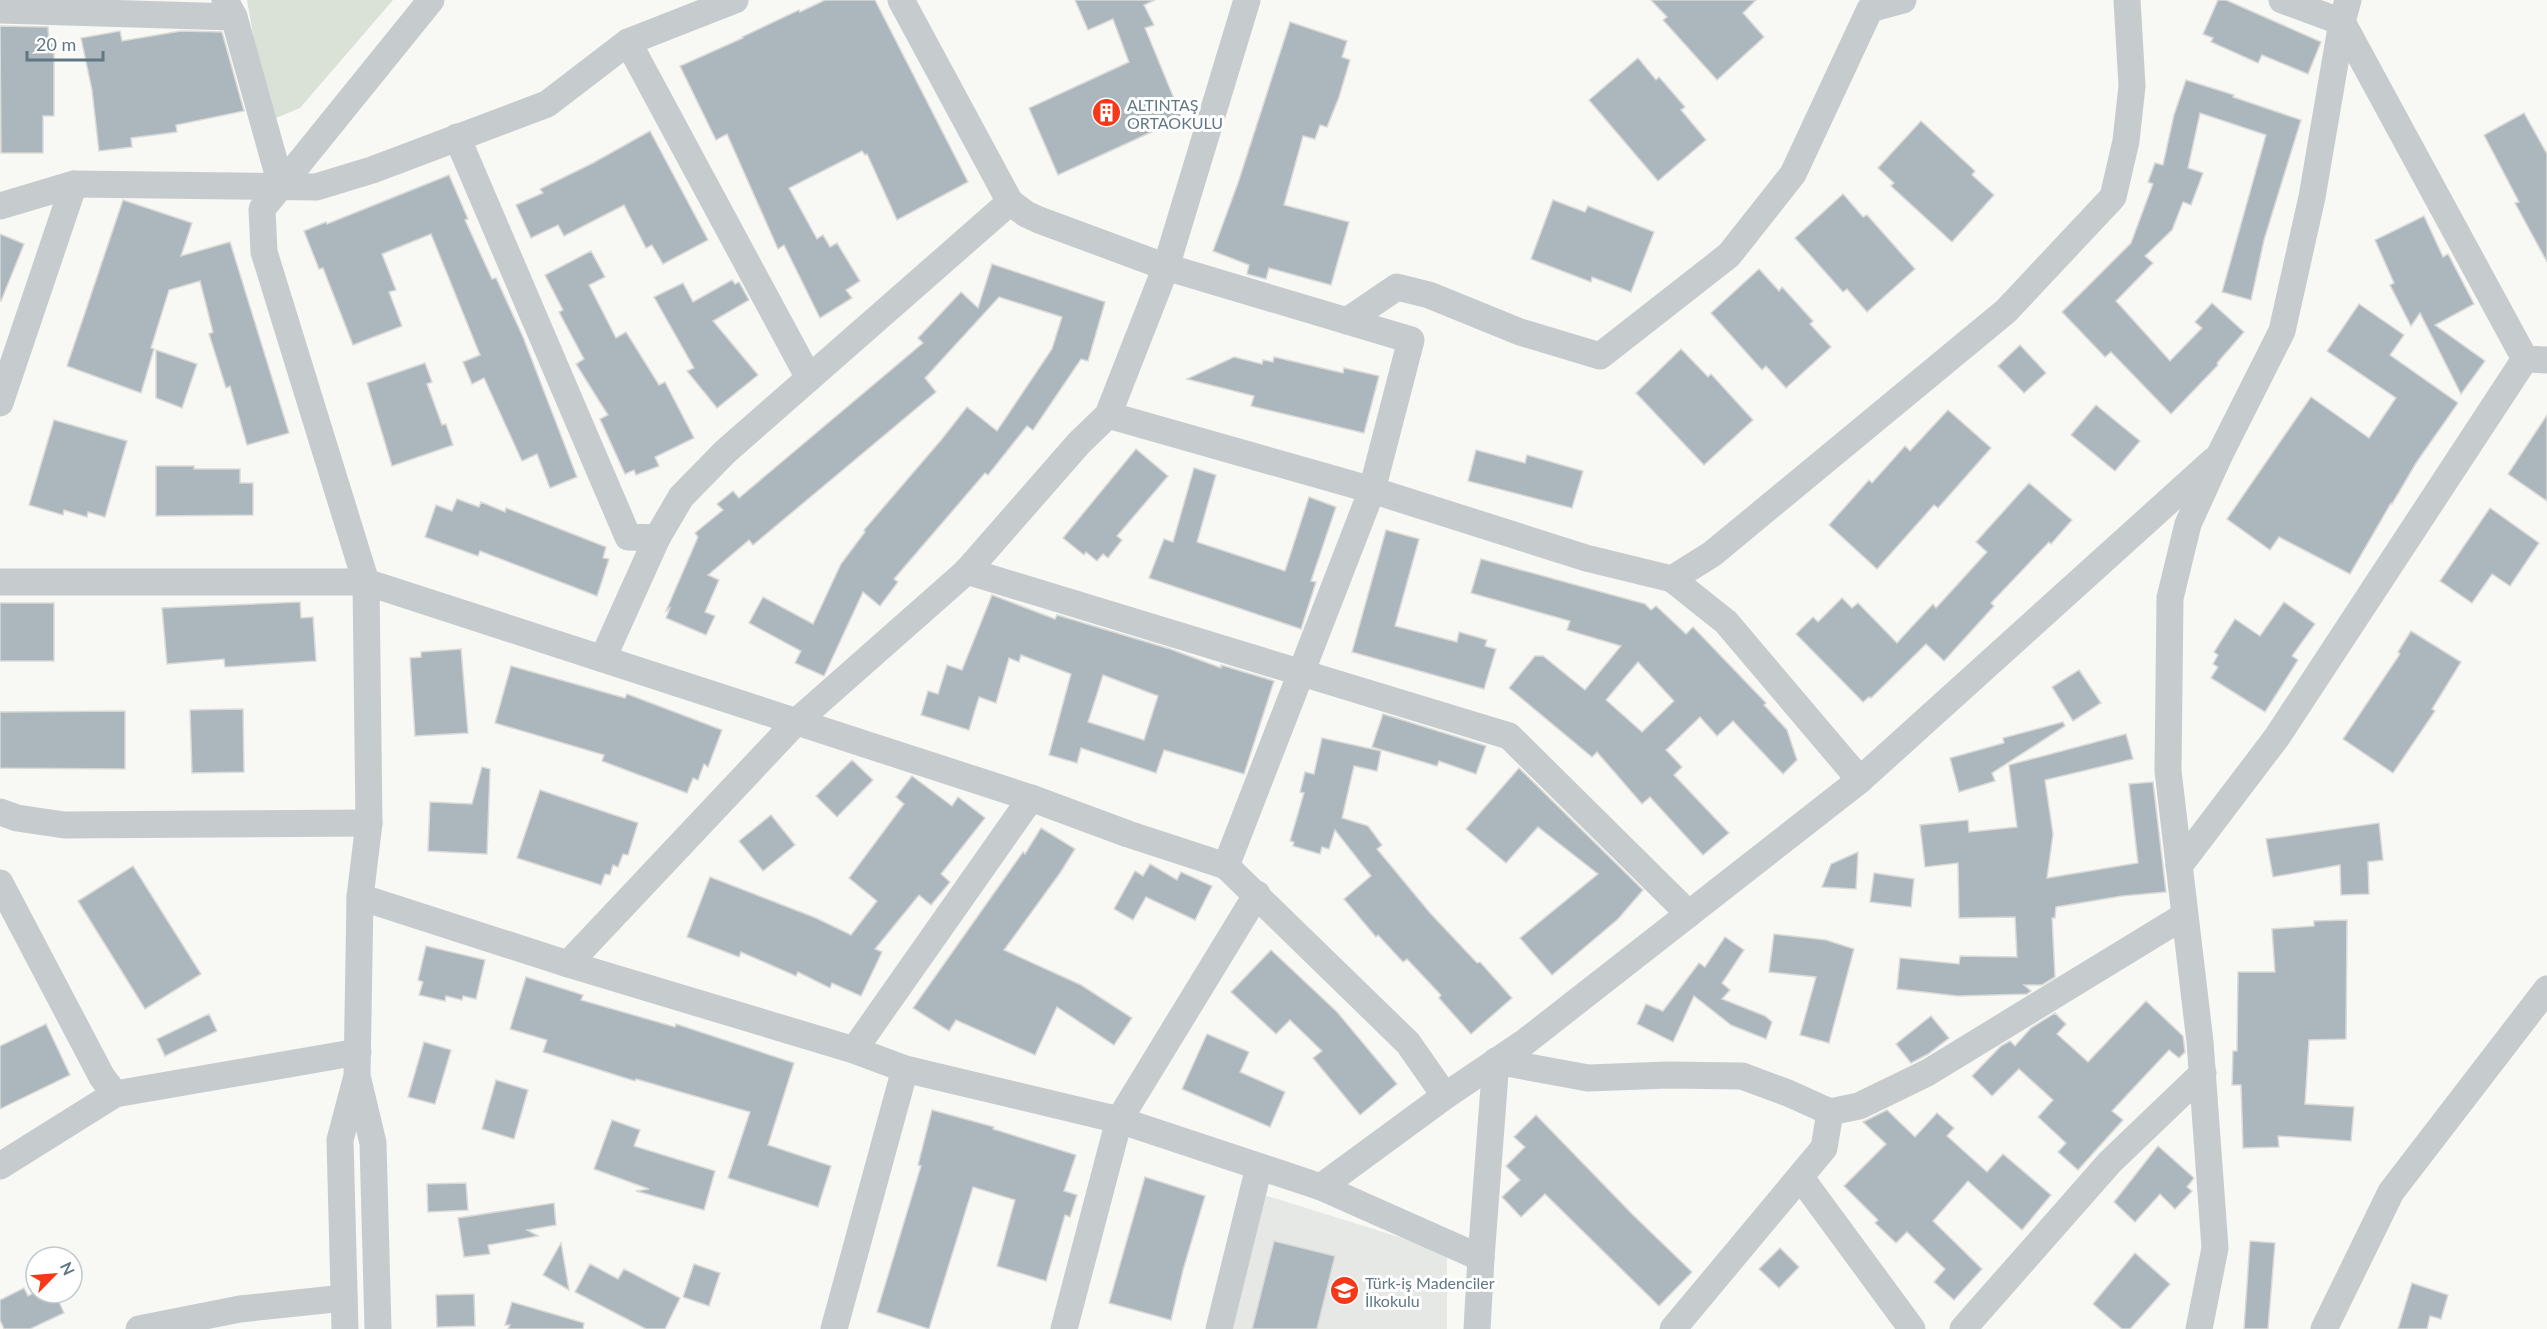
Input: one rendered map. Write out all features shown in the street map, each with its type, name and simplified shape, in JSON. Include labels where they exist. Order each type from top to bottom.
[{"type":"street","points":[[378,1329],[373,1143],[358,1064],[360,897],[369,823],[366,582],[264,252],[262,209],[431,0]]},
{"type":"street","points":[[0,206],[74,184],[316,187],[372,170],[547,104],[628,42],[735,0]]},
{"type":"street","points":[[901,0],[1010,202],[1026,214],[1166,267],[1411,340],[1372,490],[1227,866]]},
{"type":"street","points":[[568,964],[796,722],[967,571],[1079,443],[1108,415],[1166,267],[1247,0]]},
{"type":"street","points":[[1347,321],[1397,288],[1429,295],[1520,332],[1600,356],[1729,255],[1793,174],[1870,9],[1903,0]]},
{"type":"street","points":[[1672,579],[1712,554],[2006,311],[2113,197],[2126,141],[2132,86],[2127,0]]},
{"type":"street","points":[[2282,0],[2345,11]]},
{"type":"street","points":[[0,10],[229,9],[280,185]]},
{"type":"street","points":[[2179,866],[2277,737],[2536,359],[2345,11]]},
{"type":"street","points":[[2199,1329],[2215,1248],[2203,1073],[2168,771],[2170,598],[2188,524],[2220,454],[2282,331],[2312,198],[2345,11]]},
{"type":"street","points":[[628,42],[809,378]]},
{"type":"street","points":[[457,137],[628,537],[657,538]]},
{"type":"street","points":[[0,403],[74,184]]},
{"type":"street","points":[[603,658],[657,538],[681,497],[725,452],[1010,202]]},
{"type":"street","points":[[1108,415],[1372,490],[1586,558],[1672,579],[1726,621],[1860,780]]},
{"type":"street","points":[[1321,1187],[1445,1096],[1525,1042],[1860,780],[2220,454]]},
{"type":"street","points":[[967,571],[1509,736],[1689,914]]},
{"type":"street","points":[[0,582],[366,582],[1031,798],[1128,834],[1227,866],[1408,1043],[1445,1096]]},
{"type":"street","points":[[854,1050],[1031,798]]},
{"type":"street","points":[[0,812],[17,818],[64,825],[369,823]]},
{"type":"street","points":[[0,883],[102,1077],[115,1094]]},
{"type":"street","points":[[1064,1329],[1119,1120],[1257,894]]},
{"type":"street","points":[[360,897],[568,964],[854,1050],[905,1069],[1119,1120],[1321,1187],[1481,1258]]},
{"type":"street","points":[[1496,1061],[1588,1078],[1668,1075],[1742,1076],[1830,1112],[1859,1106],[1927,1073],[2184,916]]},
{"type":"street","points":[[2324,1329],[2391,1192],[2547,989]]},
{"type":"street","points":[[1478,1329],[1496,1061]]},
{"type":"street","points":[[0,1166],[115,1094],[358,1064]]},
{"type":"street","points":[[345,1329],[340,1140],[358,1064]]},
{"type":"street","points":[[834,1329],[905,1069]]},
{"type":"street","points":[[1963,1329],[2110,1162],[2203,1073]]},
{"type":"street","points":[[1673,1329],[1824,1148],[1830,1112]]},
{"type":"street","points":[[1219,1329],[1259,1167]]},
{"type":"street","points":[[1801,1178],[1912,1329]]},
{"type":"street","points":[[139,1329],[240,1309],[344,1298]]},
{"type":"shaded area","points":[[247,0],[393,0],[300,108],[276,118],[267,115]]},
{"type":"shaded area","name":"Türk-iş Madenciler İlkokulu","points":[[1264,1195],[1447,1252],[1447,1329],[1232,1329]]},
{"type":"building","points":[[825,0],[875,0],[968,182],[897,220],[867,154],[865,155],[862,151],[789,188],[817,239],[823,235],[830,247],[837,243],[860,281],[846,290],[852,298],[820,318],[784,245],[778,249],[727,134],[716,140],[680,66]]},
{"type":"building","name":"ALTINTAŞ ORTAOKULU","points":[[1075,0],[1155,0],[1144,5],[1154,25],[1145,28],[1182,118],[1058,175],[1029,108],[1129,62],[1113,19],[1088,30]]},
{"type":"building","points":[[1651,0],[1756,0],[1743,13],[1764,37],[1717,80],[1663,20],[1667,17]]},
{"type":"building","points":[[2218,0],[2226,0],[2321,42],[2308,74],[2262,55],[2258,63],[2211,42],[2213,38],[2203,34]]},
{"type":"building","points":[[1290,22],[1347,41],[1342,57],[1350,60],[1327,127],[1320,125],[1315,139],[1303,136],[1284,205],[1349,222],[1331,285],[1269,268],[1266,279],[1247,274],[1249,265],[1213,251],[1238,183]]},
{"type":"building","points":[[0,26],[48,27],[49,44],[54,43],[54,116],[43,116],[43,153],[1,153]]},
{"type":"building","points":[[120,31],[122,41],[181,31],[222,32],[244,111],[176,125],[177,132],[131,138],[132,147],[99,151],[92,90],[81,38]]},
{"type":"building","points":[[1638,58],[1656,80],[1659,77],[1685,107],[1681,110],[1706,140],[1658,181],[1589,100]]},
{"type":"building","points":[[2186,80],[2301,120],[2264,240],[2251,300],[2222,292],[2266,135],[2200,113],[2188,168],[2203,173],[2191,205],[2183,202],[2172,230],[2145,256],[2153,263],[2116,301],[2170,361],[2202,328],[2195,322],[2212,303],[2244,332],[2217,363],[2218,365],[2171,414],[2111,352],[2105,357],[2062,312],[2131,243],[2153,184],[2148,182],[2155,163],[2163,165],[2174,115]]},
{"type":"building","points":[[2524,113],[2547,154],[2547,262],[2515,203],[2519,202],[2484,135]]},
{"type":"building","points":[[1921,121],[1975,171],[1972,175],[1994,195],[1952,242],[1891,186],[1894,183],[1878,168]]},
{"type":"building","points":[[650,131],[708,240],[663,264],[652,245],[646,248],[624,205],[564,236],[558,225],[531,238],[516,205],[543,193],[540,189]]},
{"type":"building","points":[[449,175],[468,219],[465,220],[492,279],[496,278],[523,337],[577,477],[550,488],[537,454],[522,461],[484,378],[472,384],[463,362],[480,355],[431,234],[382,254],[396,290],[389,292],[402,326],[353,345],[323,268],[319,269],[304,231]]},
{"type":"building","points":[[1843,194],[1863,217],[1867,215],[1915,269],[1867,312],[1847,289],[1843,292],[1795,238]]},
{"type":"building","points":[[123,200],[192,223],[181,256],[230,242],[289,433],[247,445],[230,386],[226,388],[209,334],[213,332],[200,281],[169,290],[151,348],[154,349],[141,393],[67,366]]},
{"type":"building","points":[[1553,200],[1585,212],[1588,206],[1654,232],[1631,292],[1592,277],[1591,282],[1531,259]]},
{"type":"building","points":[[2424,216],[2443,257],[2448,254],[2474,304],[2435,325],[2485,361],[2461,394],[2420,313],[2411,326],[2390,285],[2394,283],[2375,240]]},
{"type":"building","points":[[0,234],[24,244],[1,301],[0,300]]},
{"type":"building","points":[[591,251],[605,277],[589,285],[616,338],[626,332],[659,385],[665,382],[694,438],[655,457],[659,466],[636,475],[634,470],[625,474],[600,419],[608,415],[576,364],[584,359],[559,312],[563,310],[545,275]]},
{"type":"building","points":[[992,264],[1105,302],[1088,361],[1081,359],[1033,430],[1027,426],[988,475],[985,473],[894,579],[898,582],[880,606],[863,592],[824,676],[795,663],[801,651],[749,623],[763,597],[813,624],[841,564],[865,532],[864,530],[967,407],[997,431],[1052,349],[1062,317],[999,297],[925,378],[936,392],[753,545],[749,540],[708,575],[719,580],[705,612],[715,616],[706,635],[666,618],[670,608],[666,611],[698,537],[695,533],[723,510],[717,504],[733,491],[739,498],[923,343],[918,338],[961,292],[978,308]]},
{"type":"building","points":[[1759,269],[1779,291],[1782,287],[1813,321],[1810,324],[1831,347],[1786,388],[1766,366],[1762,370],[1711,313]]},
{"type":"building","points":[[732,280],[735,284],[739,282],[749,300],[713,321],[758,375],[717,408],[687,371],[694,368],[654,297],[683,283],[693,302]]},
{"type":"building","points":[[2359,304],[2404,335],[2390,355],[2458,403],[2416,463],[2350,574],[2279,537],[2270,550],[2227,519],[2311,397],[2369,438],[2396,398],[2327,351]]},
{"type":"building","points":[[2020,345],[2046,373],[2024,393],[1998,366]]},
{"type":"building","points":[[1681,349],[1708,377],[1711,374],[1753,420],[1704,465],[1636,393]]},
{"type":"building","points":[[156,350],[197,364],[182,408],[156,398]]},
{"type":"building","points":[[1234,357],[1262,364],[1263,360],[1273,362],[1274,357],[1343,373],[1344,368],[1379,376],[1364,433],[1251,406],[1254,396],[1187,379]]},
{"type":"building","points":[[425,363],[432,382],[427,384],[442,425],[446,424],[453,445],[392,466],[367,383]]},
{"type":"building","points":[[2096,405],[2140,441],[2115,471],[2071,435]]},
{"type":"building","points":[[1948,410],[1991,448],[1938,508],[1934,505],[1877,569],[1829,525],[1869,480],[1872,483],[1905,446],[1910,451]]},
{"type":"building","points":[[2547,415],[2547,501],[2508,474]]},
{"type":"building","points":[[54,420],[127,441],[105,517],[88,512],[87,517],[64,510],[63,515],[29,505]]},
{"type":"building","points":[[1136,449],[1168,476],[1117,536],[1122,540],[1108,558],[1103,554],[1097,561],[1086,552],[1084,555],[1063,538]]},
{"type":"building","points":[[1476,450],[1525,463],[1527,455],[1583,471],[1572,508],[1468,481]]},
{"type":"building","points":[[156,466],[240,469],[240,483],[253,483],[253,515],[156,516]]},
{"type":"building","points":[[1194,468],[1216,475],[1197,542],[1285,571],[1309,497],[1336,507],[1311,581],[1316,582],[1301,629],[1149,578],[1164,539],[1173,542]]},
{"type":"building","points":[[2029,483],[2072,520],[1991,603],[1994,606],[1944,661],[1926,644],[1871,698],[1863,702],[1796,634],[1813,617],[1818,622],[1842,598],[1852,608],[1858,603],[1897,643],[1933,604],[1936,608],[1987,552],[1976,542]]},
{"type":"building","points":[[457,499],[479,507],[481,502],[505,512],[506,508],[606,547],[603,558],[609,559],[597,596],[480,551],[478,556],[425,537],[436,505],[452,511]]},
{"type":"building","points":[[2490,508],[2539,543],[2510,586],[2492,574],[2472,603],[2440,581]]},
{"type":"building","points":[[1386,530],[1419,539],[1395,626],[1457,642],[1459,632],[1487,640],[1485,646],[1496,649],[1484,689],[1352,652]]},
{"type":"building","points":[[1481,559],[1645,604],[1651,610],[1656,606],[1686,634],[1693,627],[1766,703],[1764,705],[1787,730],[1797,760],[1783,774],[1733,721],[1717,736],[1700,717],[1666,750],[1682,767],[1674,775],[1729,833],[1703,855],[1650,797],[1642,804],[1597,752],[1592,757],[1509,688],[1535,656],[1543,656],[1585,690],[1621,646],[1567,630],[1570,621],[1471,593]],"holes":[[[1638,662],[1674,701],[1642,732],[1606,700]]]},
{"type":"building","points":[[992,595],[1055,619],[1057,615],[1170,649],[1221,668],[1221,665],[1274,681],[1244,774],[1164,750],[1156,773],[1081,748],[1077,763],[1049,755],[1071,674],[1021,655],[1019,662],[1009,658],[996,703],[979,697],[969,730],[921,715],[928,691],[938,694],[947,665],[962,670]],"holes":[[[1103,675],[1158,696],[1144,740],[1088,722]]]},
{"type":"building","points":[[300,602],[301,618],[313,617],[316,661],[225,667],[224,659],[167,664],[162,608]]},
{"type":"building","points":[[2284,602],[2315,624],[2292,656],[2298,660],[2265,712],[2211,678],[2218,667],[2213,664],[2218,655],[2214,652],[2235,619],[2260,636]]},
{"type":"building","points":[[0,603],[54,603],[54,661],[0,661]]},
{"type":"building","points":[[2411,631],[2461,662],[2432,709],[2435,711],[2393,773],[2343,739],[2400,654],[2398,652]]},
{"type":"building","points":[[461,649],[468,733],[415,736],[410,658],[421,657],[421,652]]},
{"type":"building","points":[[511,666],[625,698],[627,694],[722,730],[708,767],[704,764],[698,780],[693,778],[687,793],[602,761],[604,755],[495,723]]},
{"type":"building","points":[[2079,670],[2101,703],[2073,721],[2052,687]]},
{"type":"building","points":[[243,709],[244,772],[192,773],[190,710]]},
{"type":"building","points":[[125,711],[125,769],[0,768],[0,712]]},
{"type":"building","points":[[1383,714],[1486,746],[1476,774],[1439,761],[1437,766],[1372,747]]},
{"type":"building","points":[[2063,722],[2065,726],[1992,773],[1995,781],[1959,792],[1950,758],[2004,743],[2003,738]]},
{"type":"building","points":[[2126,734],[2133,759],[2045,780],[2053,834],[2047,878],[2138,863],[2129,784],[2153,782],[2166,892],[2122,896],[2056,907],[2055,918],[2052,918],[2055,977],[2042,985],[2024,985],[2031,991],[2027,994],[1958,996],[1897,989],[1900,958],[1959,964],[1960,956],[2017,957],[2015,917],[1959,918],[1958,863],[1925,867],[1920,825],[1968,820],[1969,832],[2017,827],[2009,765]]},
{"type":"building","points":[[1322,738],[1381,751],[1377,771],[1354,766],[1342,818],[1368,826],[1382,845],[1377,849],[1430,913],[1477,963],[1480,962],[1512,998],[1471,1034],[1439,998],[1441,995],[1407,959],[1403,962],[1378,935],[1376,937],[1344,899],[1371,876],[1335,830],[1329,849],[1322,847],[1320,854],[1293,846],[1294,842],[1290,841],[1304,793],[1300,792],[1305,772],[1314,774]]},
{"type":"building","points":[[852,760],[873,780],[837,817],[816,796]]},
{"type":"building","points":[[482,767],[490,769],[487,854],[428,851],[430,802],[472,804]]},
{"type":"building","points":[[1519,768],[1643,890],[1618,919],[1552,975],[1520,938],[1598,874],[1538,827],[1506,863],[1466,829]]},
{"type":"building","points":[[912,776],[952,806],[958,797],[985,818],[941,874],[950,882],[931,905],[919,895],[875,949],[882,952],[861,996],[832,983],[830,988],[798,972],[796,976],[741,952],[739,957],[687,937],[710,877],[816,918],[851,935],[877,901],[849,878],[904,804],[896,797]]},
{"type":"building","points":[[540,790],[638,823],[628,855],[623,854],[618,867],[613,865],[610,875],[605,874],[601,885],[517,858]]},
{"type":"building","points":[[771,815],[795,845],[763,871],[739,841]]},
{"type":"building","points":[[2379,823],[2383,860],[2368,862],[2369,894],[2341,895],[2340,865],[2273,877],[2266,839]]},
{"type":"building","points":[[1041,828],[1075,849],[1004,950],[1081,985],[1132,1018],[1114,1045],[1057,1007],[1035,1055],[956,1020],[949,1031],[913,1008],[1023,852],[1025,854]]},
{"type":"building","points":[[1858,852],[1856,889],[1822,887],[1831,864]]},
{"type":"building","points":[[1150,864],[1177,880],[1181,872],[1212,886],[1195,920],[1146,897],[1133,920],[1114,909],[1135,871],[1143,876]]},
{"type":"building","points":[[133,866],[201,974],[145,1009],[78,901]]},
{"type":"building","points":[[1874,873],[1914,879],[1911,907],[1870,902]]},
{"type":"building","points":[[2347,920],[2346,1039],[2309,1040],[2305,1104],[2354,1107],[2351,1141],[2278,1136],[2279,1147],[2243,1148],[2241,1085],[2232,1085],[2233,1051],[2237,1051],[2238,972],[2275,972],[2272,929],[2314,926],[2314,921]]},
{"type":"building","points":[[1774,934],[1826,940],[1854,949],[1829,1043],[1800,1035],[1816,977],[1769,972]]},
{"type":"building","points":[[1725,937],[1744,950],[1722,983],[1730,990],[1722,999],[1765,1016],[1772,1022],[1766,1039],[1731,1025],[1694,996],[1673,1042],[1637,1024],[1646,1004],[1663,1011],[1699,963],[1705,967]]},
{"type":"building","points":[[426,946],[485,960],[476,999],[463,996],[462,1000],[446,996],[445,1001],[419,995],[423,982],[418,980]]},
{"type":"building","points":[[1271,950],[1337,1012],[1397,1084],[1360,1115],[1313,1058],[1322,1051],[1290,1020],[1276,1034],[1231,992]]},
{"type":"building","points":[[526,977],[583,995],[581,1000],[675,1027],[676,1024],[794,1063],[768,1145],[831,1166],[818,1207],[728,1178],[750,1112],[636,1079],[635,1081],[543,1052],[547,1040],[510,1029]]},
{"type":"building","points":[[2146,1001],[2183,1036],[2185,1052],[2179,1058],[2169,1050],[2112,1111],[2123,1120],[2078,1170],[2058,1152],[2066,1143],[2038,1117],[2053,1100],[2019,1069],[1992,1096],[1972,1076],[2001,1046],[2010,1041],[2015,1046],[2031,1028],[2055,1013],[2066,1024],[2057,1034],[2088,1062]]},
{"type":"building","points":[[209,1014],[217,1031],[165,1056],[157,1039]]},
{"type":"building","points":[[1931,1016],[1949,1038],[1928,1054],[1911,1063],[1896,1044]]},
{"type":"building","points":[[46,1024],[70,1075],[0,1109],[0,1046]]},
{"type":"building","points":[[1207,1034],[1249,1052],[1240,1072],[1285,1092],[1270,1127],[1182,1089]]},
{"type":"building","points":[[424,1042],[451,1050],[435,1104],[408,1097]]},
{"type":"building","points":[[496,1080],[528,1090],[514,1139],[482,1129]]},
{"type":"building","points":[[932,1110],[994,1127],[993,1129],[1076,1155],[1064,1191],[1077,1195],[1070,1217],[1065,1215],[1046,1281],[997,1266],[1015,1200],[973,1187],[929,1329],[877,1312],[921,1166],[918,1165]]},
{"type":"building","points":[[1887,1110],[1915,1137],[1937,1113],[1954,1128],[1947,1136],[1987,1172],[2003,1154],[2051,1195],[2022,1230],[1968,1181],[1933,1221],[1982,1269],[1954,1300],[1934,1282],[1945,1269],[1907,1232],[1896,1243],[1875,1223],[1878,1220],[1844,1186],[1886,1144],[1863,1122]]},
{"type":"building","points":[[1536,1115],[1692,1272],[1659,1306],[1545,1194],[1521,1217],[1502,1197],[1520,1180],[1506,1166],[1525,1147],[1514,1137]]},
{"type":"building","points":[[612,1120],[640,1130],[634,1146],[715,1171],[704,1210],[636,1191],[649,1189],[594,1169]]},
{"type":"building","points":[[2158,1146],[2194,1178],[2187,1187],[2192,1191],[2175,1209],[2160,1194],[2135,1222],[2114,1202]]},
{"type":"building","points":[[1145,1177],[1205,1196],[1171,1320],[1109,1303]]},
{"type":"building","points":[[466,1183],[468,1210],[428,1212],[427,1184]]},
{"type":"building","points":[[554,1203],[556,1225],[527,1230],[538,1236],[488,1245],[490,1254],[464,1257],[458,1218]]},
{"type":"building","points":[[1274,1241],[1335,1256],[1317,1329],[1252,1329]]},
{"type":"building","points":[[2250,1241],[2275,1243],[2268,1329],[2244,1329]]},
{"type":"building","points":[[561,1243],[569,1290],[543,1275]]},
{"type":"building","points":[[1780,1248],[1799,1267],[1779,1288],[1759,1269]]},
{"type":"building","points":[[2135,1253],[2170,1284],[2130,1329],[2122,1329],[2093,1304]]},
{"type":"building","points":[[590,1264],[618,1279],[624,1269],[680,1298],[665,1329],[646,1329],[575,1292]]},
{"type":"building","points":[[694,1264],[720,1273],[709,1306],[683,1297]]},
{"type":"building","points":[[2412,1283],[2448,1295],[2441,1319],[2430,1316],[2427,1329],[2398,1329]]},
{"type":"building","points":[[24,1288],[24,1305],[60,1305],[64,1313],[30,1329],[4,1329],[0,1320],[0,1300]]},
{"type":"building","points":[[474,1294],[475,1326],[437,1327],[436,1295]]},
{"type":"building","points":[[512,1302],[584,1323],[583,1329],[508,1329],[510,1325],[505,1325]]},
{"type":"place","name":"ALTINTAŞ ORTAOKULU","points":[[1106,113]]},
{"type":"place","name":"Türk-iş Madenciler İlkokulu","points":[[1344,1291]]}]
